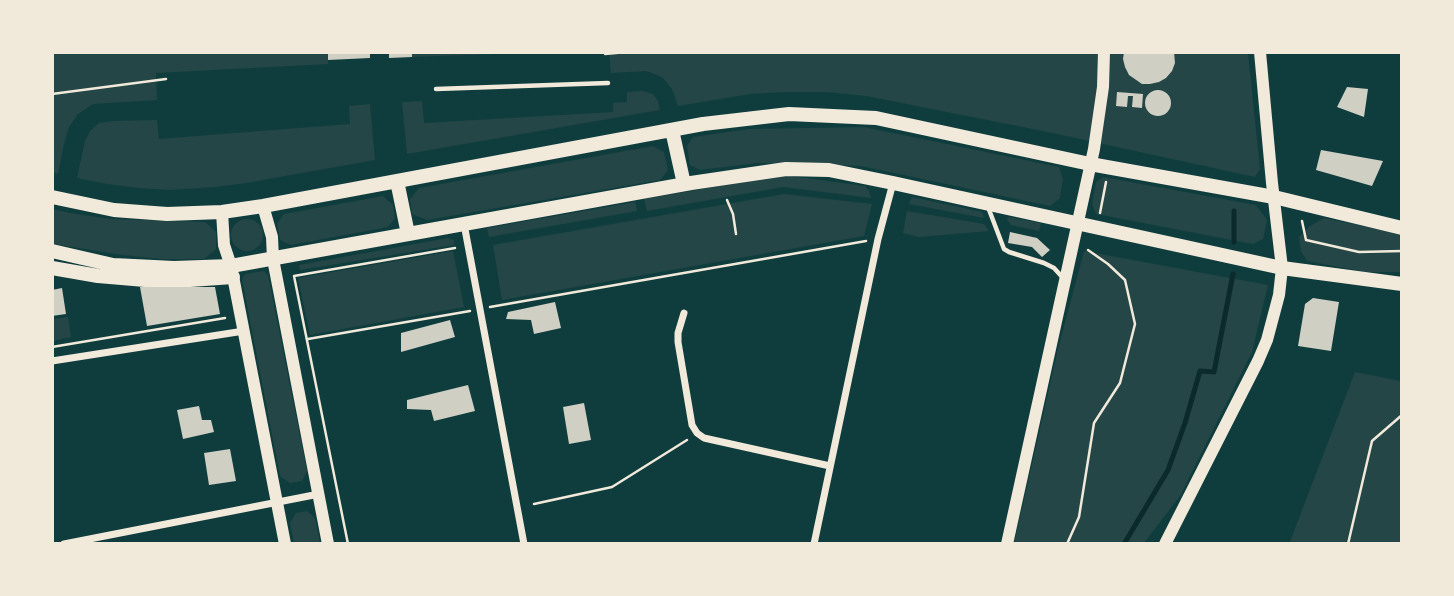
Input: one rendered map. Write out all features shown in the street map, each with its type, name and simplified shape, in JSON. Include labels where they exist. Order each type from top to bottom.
[{"type":"main road","points":[[52,197],[114,210],[167,215],[222,212],[703,124],[789,114],[876,118],[1090,164],[1274,197],[1402,228]]},
{"type":"main road","points":[[672,130],[684,184]]},
{"type":"main road","points":[[52,268],[98,276],[190,280],[273,259],[684,184],[786,169],[828,170],[1282,268],[1402,284]]},
{"type":"main road","points":[[397,181],[408,234]]},
{"type":"main road","points":[[52,251],[113,265],[232,271]]},
{"type":"street","points":[[1007,544],[1090,164],[1103,87],[1104,52]]},
{"type":"street","points":[[1165,544],[1258,361],[1267,340],[1279,295],[1282,268],[1260,52]]},
{"type":"street","points":[[814,544],[878,239],[893,183]]},
{"type":"street","points":[[262,206],[272,237],[273,259],[328,544]]},
{"type":"street","points":[[222,212],[225,245],[285,544]]},
{"type":"street","points":[[464,224],[524,544]]},
{"type":"street","points":[[684,313],[678,342],[692,425],[697,433],[704,438],[830,466]]},
{"type":"street","points":[[52,361],[244,331]]},
{"type":"street","points":[[64,544],[318,494]]},
{"type":"lane","points":[[436,89],[608,83]]},
{"type":"lane","points":[[986,203],[1004,249],[1044,262],[1065,280]]},
{"type":"path","points":[[605,54],[627,52]]},
{"type":"path","points":[[52,94],[166,79]]},
{"type":"path","points":[[1098,228],[1108,167]]},
{"type":"path","points":[[727,200],[733,214],[736,234]]},
{"type":"path","points":[[308,339],[869,240]]},
{"type":"path","points":[[1306,240],[1359,252],[1402,251]]},
{"type":"path","points":[[1067,544],[1079,517],[1094,423],[1120,383],[1135,324],[1125,281],[1108,264],[1073,241]]},
{"type":"path","points":[[348,544],[294,276],[468,245]]},
{"type":"path","points":[[52,347],[228,318]]},
{"type":"path","points":[[1348,544],[1372,441],[1402,415]]},
{"type":"path","points":[[534,504],[612,487],[687,440]]},
{"type":"shaded area","points":[[328,52],[328,64],[156,73],[157,100],[93,104],[78,114],[69,127],[58,174],[52,172],[52,53]]},
{"type":"shaded area","points":[[412,52],[523,53],[412,57]]},
{"type":"shaded area","points":[[609,53],[1248,53],[1260,169],[1255,177],[866,96],[785,92],[750,94],[678,106],[672,89],[657,75],[646,71],[611,73]]},
{"type":"shaded area","points":[[643,91],[653,94],[660,110],[407,154],[402,102],[422,101],[424,123],[613,112],[613,103],[627,102],[627,92]]},
{"type":"shaded area","points":[[370,104],[375,160],[246,183],[169,190],[77,178],[85,141],[90,131],[99,123],[157,120],[159,139],[350,124],[349,106]]},
{"type":"shaded area","points":[[864,127],[1059,167],[1063,179],[1060,198],[1050,206],[861,166],[757,163],[700,170],[690,165],[687,146],[693,137],[749,129]]},
{"type":"shaded area","points":[[653,146],[664,152],[668,170],[660,180],[427,220],[412,214],[410,199],[419,188]]},
{"type":"shaded area","points":[[783,175],[865,186],[871,198],[783,187],[647,211],[644,199]]},
{"type":"shaded area","points":[[1103,177],[1256,205],[1267,220],[1263,239],[1253,244],[1096,214],[1092,204],[1096,182]]},
{"type":"shaded area","points":[[784,194],[872,204],[864,236],[502,300],[493,245]]},
{"type":"shaded area","points":[[383,196],[393,205],[395,218],[388,227],[291,245],[280,240],[277,224],[284,214]]},
{"type":"shaded area","points":[[912,197],[982,212],[984,218],[909,204]]},
{"type":"shaded area","points":[[635,202],[637,211],[489,237],[487,228]]},
{"type":"shaded area","points":[[52,209],[111,219],[205,222],[216,232],[216,249],[204,259],[161,259],[53,244]]},
{"type":"shaded area","points":[[907,211],[984,224],[989,231],[919,237],[903,233]]},
{"type":"shaded area","points":[[1008,217],[1041,223],[1039,231],[1011,225]]},
{"type":"shaded area","points":[[1324,218],[1401,234],[1401,272],[1366,272],[1307,261],[1301,251],[1299,237],[1310,226]]},
{"type":"shaded area","points":[[247,219],[258,224],[263,235],[258,246],[247,251],[236,246],[231,235],[236,224]]},
{"type":"shaded area","points":[[448,238],[454,240],[454,245],[300,270],[299,265]]},
{"type":"shaded area","points":[[453,251],[464,307],[310,335],[298,278]]},
{"type":"shaded area","points":[[1084,251],[1268,285],[1252,352],[1180,496],[1144,543],[1014,544],[1058,349]]},
{"type":"shaded area","points":[[264,271],[268,275],[307,471],[302,481],[290,483],[280,476],[242,279],[245,274]]},
{"type":"shaded area","points":[[68,317],[71,337],[53,341],[53,319]]},
{"type":"shaded area","points":[[1355,372],[1401,381],[1401,543],[1289,544]]},
{"type":"shaded area","points":[[307,511],[315,518],[320,543],[294,543],[290,523],[296,513]]},
{"type":"building","points":[[328,52],[370,52],[370,58],[328,60]]},
{"type":"building","points":[[389,52],[412,52],[412,57],[389,58]]},
{"type":"building","points":[[1124,52],[1174,52],[1175,63],[1166,78],[1159,82],[1142,84],[1129,75],[1123,59]]},
{"type":"building","points":[[1347,87],[1368,89],[1364,117],[1337,107]]},
{"type":"building","points":[[1158,90],[1167,94],[1171,103],[1167,112],[1158,116],[1149,112],[1145,103],[1149,94]]},
{"type":"building","points":[[1117,92],[1143,94],[1142,108],[1132,107],[1133,96],[1128,96],[1127,107],[1116,106]]},
{"type":"building","points":[[1321,150],[1383,161],[1372,186],[1316,170]]},
{"type":"building","points":[[1010,232],[1037,238],[1050,250],[1042,257],[1032,247],[1008,243]]},
{"type":"building","points":[[140,287],[215,287],[220,314],[147,326]]},
{"type":"building","points":[[62,288],[66,314],[52,316],[52,290]]},
{"type":"building","points":[[1313,298],[1339,302],[1331,351],[1298,346],[1305,304]]},
{"type":"building","points":[[555,302],[561,328],[534,334],[531,320],[506,319],[508,312]]},
{"type":"building","points":[[450,320],[455,337],[401,352],[401,333]]},
{"type":"building","points":[[468,385],[475,411],[434,421],[431,410],[407,409],[407,400]]},
{"type":"building","points":[[584,403],[591,440],[569,444],[563,407]]},
{"type":"building","points":[[199,406],[202,420],[211,420],[214,432],[183,439],[177,410]]},
{"type":"building","points":[[230,449],[236,481],[209,485],[204,453]]},
{"type":"waterway","points":[[1234,211],[1234,242]]},
{"type":"waterway","points":[[1124,544],[1168,470],[1200,371],[1214,372],[1233,274]]}]
